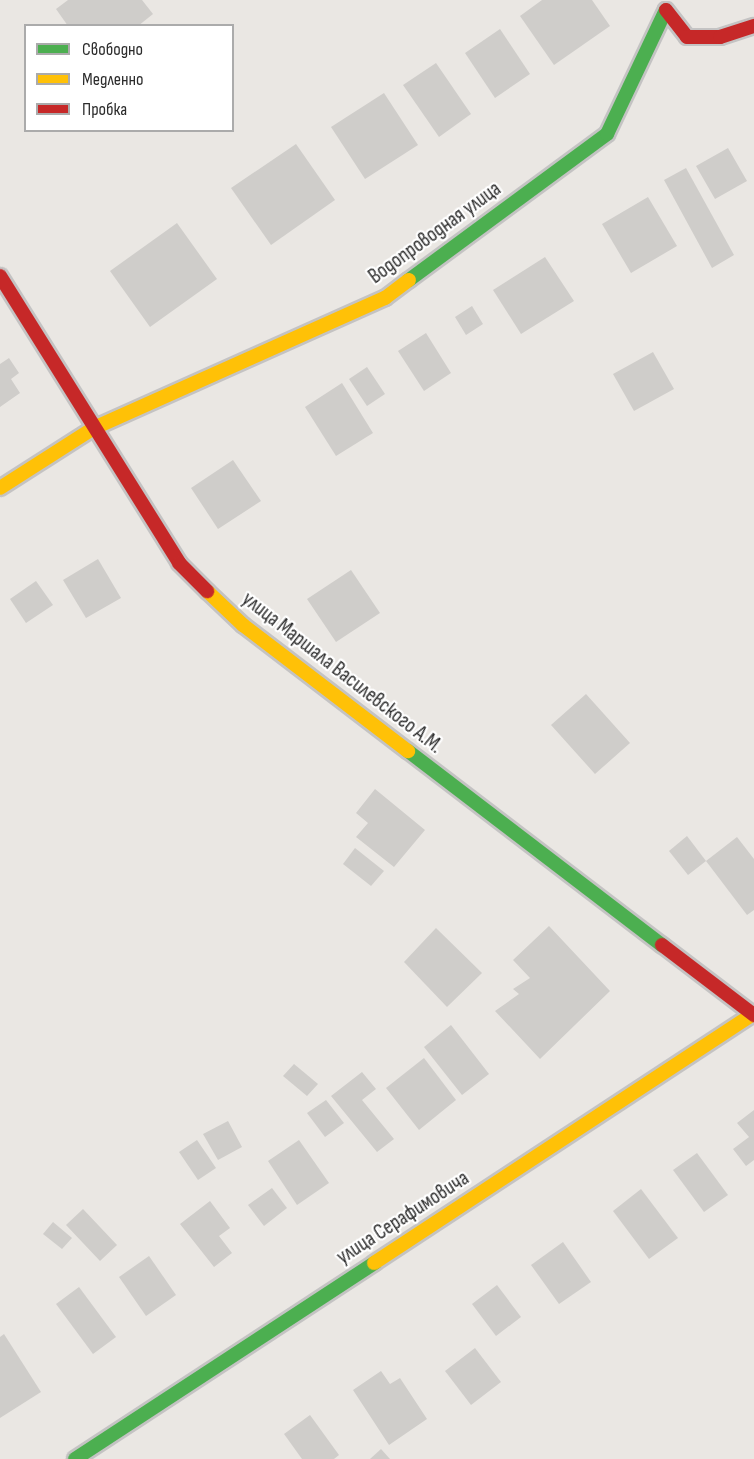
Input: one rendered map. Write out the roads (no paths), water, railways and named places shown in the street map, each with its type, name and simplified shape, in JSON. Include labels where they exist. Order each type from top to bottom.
[{"type":"street","name":"Водопроводная улица","points":[[0,488],[94,428],[394,291],[607,134],[666,10],[687,37],[720,37],[754,26]]},
{"type":"street","name":"улица Маршала Василевского А.М.","points":[[0,276],[179,563],[243,625],[754,1014]]},
{"type":"street","name":"улица Серафимовича","points":[[75,1459],[754,1014]]}]
